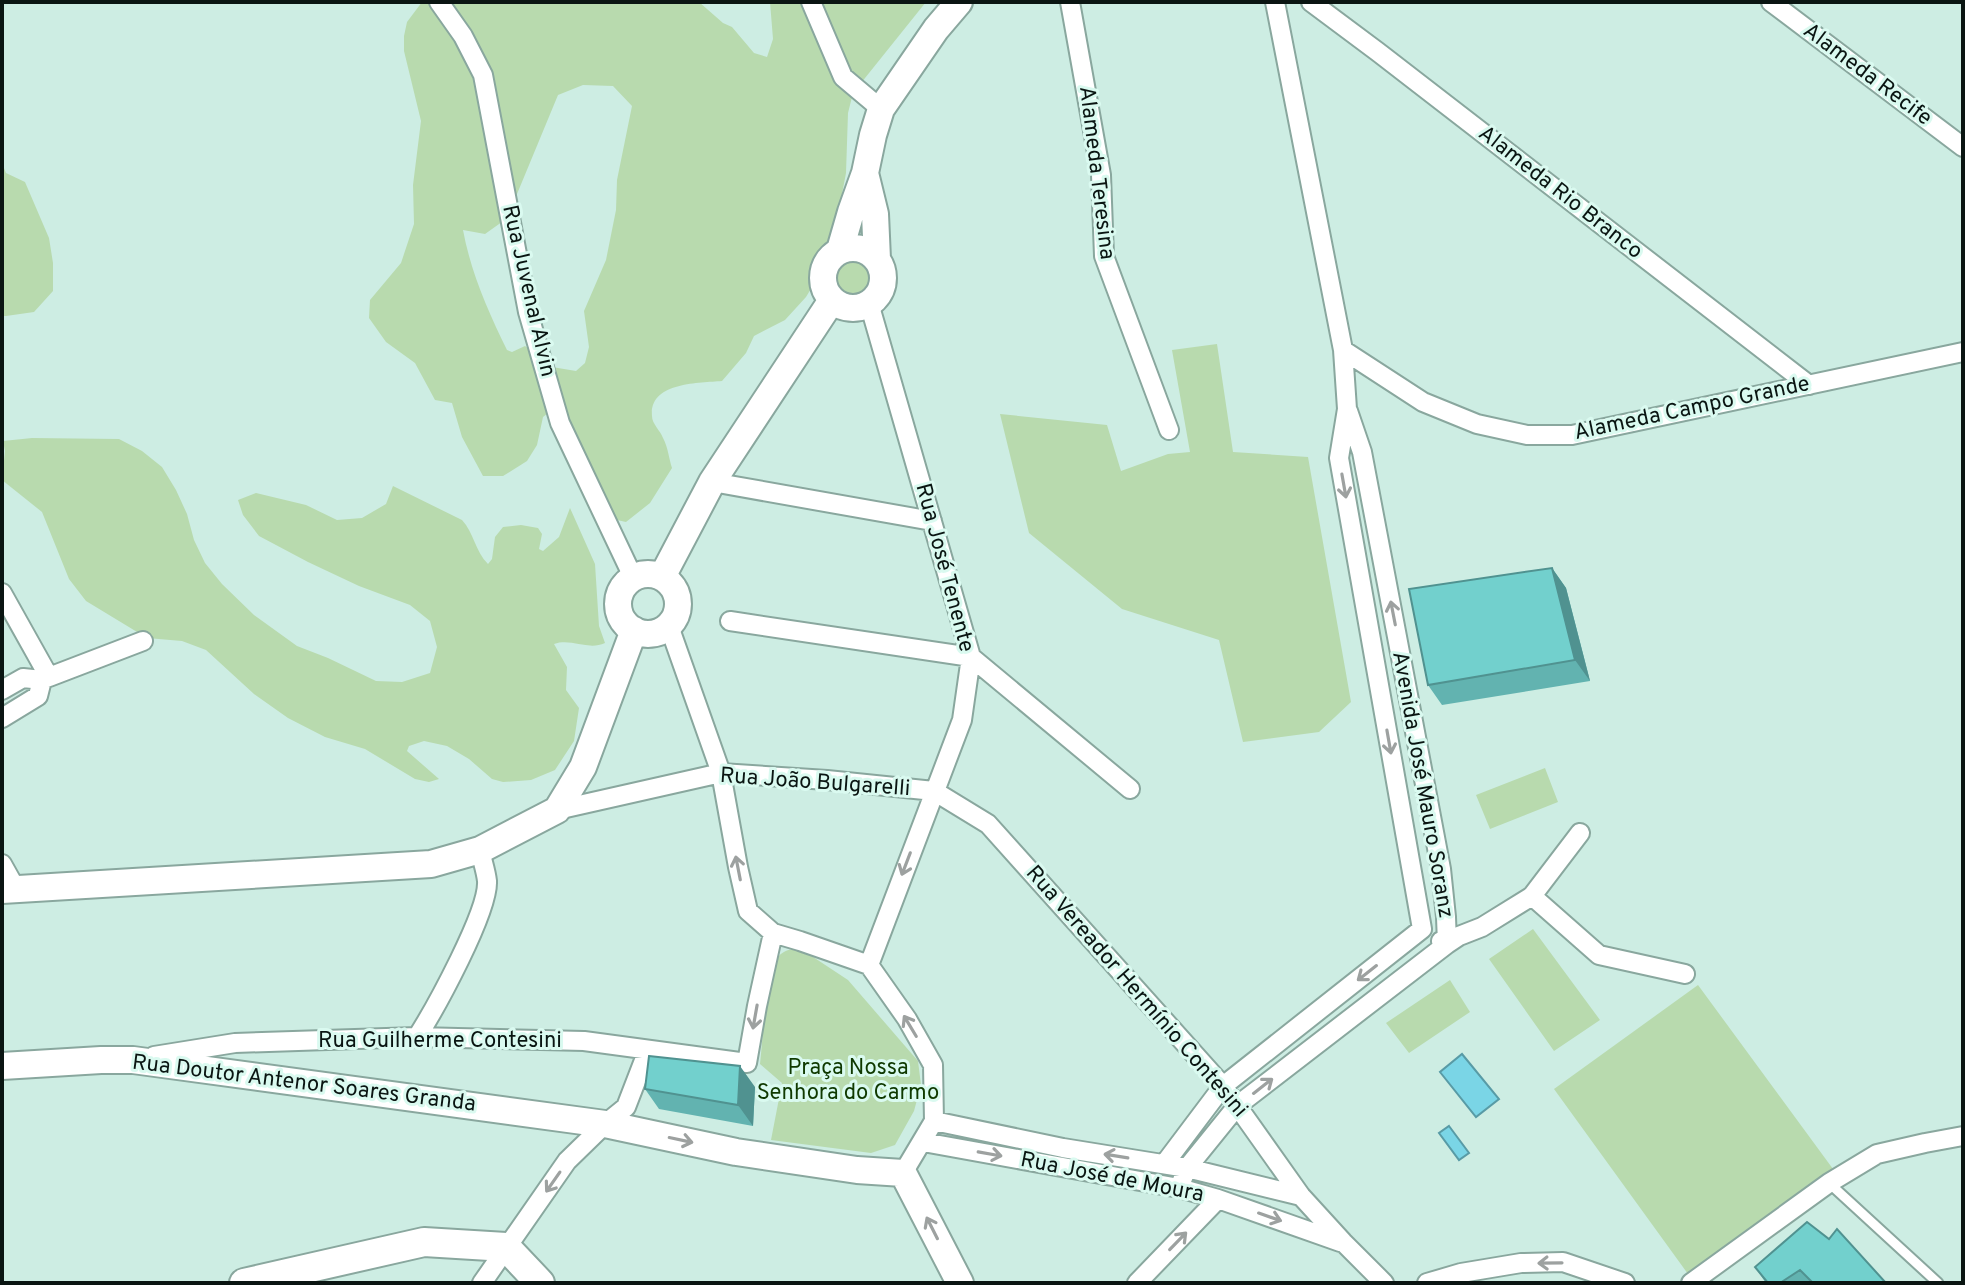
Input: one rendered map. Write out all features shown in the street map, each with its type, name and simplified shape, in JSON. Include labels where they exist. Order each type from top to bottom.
[{"type":"main road","points":[[840,250],[865,173],[881,109],[936,29],[959,2]]},
{"type":"main road","points":[[865,173],[875,214],[877,259]]},
{"type":"main road","points":[[860,248],[877,259],[882,268],[882,288],[877,297],[860,307],[850,308],[832,300],[823,283],[823,273],[832,256],[840,250],[860,248]]},
{"type":"main road","points":[[662,577],[712,482],[832,300]]},
{"type":"main road","points":[[653,574],[662,577],[670,582],[678,599],[675,618],[669,626],[651,634],[634,630],[619,613],[619,592],[633,577],[653,574]]},
{"type":"main road","points":[[9,889],[431,864],[480,850],[557,810],[583,767],[634,630]]},
{"type":"main road","name":"Rua Doutor Antenor Soares Granda","points":[[2,1066],[133,1060],[605,1124],[736,1152],[857,1170],[903,1173]]},
{"type":"main road","points":[[903,1173],[960,1283]]},
{"type":"main road","points":[[244,1283],[424,1242],[506,1247],[540,1283]]},
{"type":"street","name":"Rua Juvenal Alvin","points":[[439,2],[463,36],[483,75],[528,312],[560,423],[633,577]]},
{"type":"street","points":[[811,2],[843,77],[881,109]]},
{"type":"street","name":"Alameda Teresina","points":[[1070,2],[1101,175],[1104,256],[1169,430]]},
{"type":"street","name":"Avenida José Mauro Soranz","points":[[1165,1163],[1223,1086],[1422,929],[1339,458],[1347,409],[1343,350],[1275,2]]},
{"type":"street","name":"Alameda Rio Branco","points":[[1311,2],[1809,385]]},
{"type":"street","name":"Alameda Recife","points":[[1784,6],[1963,147]]},
{"type":"street","name":"Rua José Tenente","points":[[869,303],[971,657],[962,720],[869,965]]},
{"type":"street","name":"Alameda Campo Grande","points":[[1343,350],[1423,402],[1477,424],[1527,435],[1572,435],[1963,352]]},
{"type":"street","name":"Avenida José Mauro Soranz","points":[[1179,1188],[1187,1168],[1238,1105],[1447,944],[1441,869],[1362,452],[1347,409]]},
{"type":"street","points":[[712,482],[932,521]]},
{"type":"street","points":[[2,593],[46,678]]},
{"type":"street","points":[[730,621],[971,657],[1130,789]]},
{"type":"street","points":[[669,626],[721,773],[748,911],[773,933],[869,965],[907,1019],[933,1065],[934,1121],[903,1173]]},
{"type":"street","points":[[2,690],[23,678],[46,678],[143,641]]},
{"type":"street","points":[[2,718],[38,696],[46,678]]},
{"type":"street","name":"Rua João Bulgarelli","points":[[557,810],[721,773],[934,791]]},
{"type":"street","name":"Rua Vereador Hermínio Contesini","points":[[934,791],[988,824],[1223,1086],[1301,1196],[1384,1283]]},
{"type":"street","points":[[1422,929],[1447,944],[1482,927],[1532,896],[1580,833]]},
{"type":"street","points":[[417,1037],[433,1012],[483,905],[487,883],[480,850]]},
{"type":"street","points":[[2,864],[9,889]]},
{"type":"street","points":[[1532,896],[1599,955],[1685,974]]},
{"type":"street","name":"Rua Guilherme Contesini","points":[[133,1060],[235,1043],[417,1037],[584,1041],[747,1063],[773,933]]},
{"type":"street","points":[[482,1283],[567,1161],[626,1107],[648,1050]]},
{"type":"street","name":"Rua José de Moura","points":[[934,1121],[1063,1148],[1165,1163],[1301,1196]]},
{"type":"street","points":[[1691,1283],[1829,1183],[1877,1154],[1963,1136]]},
{"type":"street","name":"Rua José de Moura","points":[[923,1142],[1179,1188],[1343,1242]]},
{"type":"street","points":[[1058,1167],[1063,1148]]},
{"type":"street","points":[[1147,1279],[1218,1199]]},
{"type":"street","points":[[1427,1283],[1461,1273],[1521,1263],[1563,1262],[1625,1283]]},
{"type":"lane","points":[[1829,1183],[1938,1283]]},
{"type":"green space","points":[[422,2],[699,2],[732,27],[754,53],[767,57],[773,39],[770,2],[926,2],[853,93],[848,113],[846,173],[834,236],[821,272],[806,297],[785,320],[754,336],[746,353],[722,381],[677,386],[658,396],[653,405],[652,419],[665,442],[672,468],[650,503],[626,522],[617,520],[594,488],[548,413],[543,417],[537,445],[527,461],[503,476],[483,476],[462,437],[452,403],[435,400],[415,363],[386,342],[369,318],[370,300],[401,263],[414,224],[413,185],[421,121],[404,51],[407,22]],"holes":[[[583,85],[613,86],[632,106],[617,180],[616,210],[606,260],[584,311],[589,347],[585,363],[576,371],[552,367],[525,346],[512,352],[507,350],[481,292],[463,230],[485,234],[516,212],[517,194],[558,95]]]},
{"type":"green space","points":[[2,163],[6,173],[25,182],[49,238],[53,263],[53,291],[34,312],[6,316],[2,316]]},
{"type":"green space","points":[[853,254],[867,260],[873,274],[867,288],[853,294],[839,288],[833,274],[839,260]]},
{"type":"green space","points":[[1217,344],[1233,452],[1308,457],[1351,702],[1319,732],[1243,742],[1219,640],[1122,609],[1029,533],[1000,414],[1107,425],[1121,471],[1168,454],[1190,452],[1172,350]]},
{"type":"green space","points":[[32,438],[119,439],[142,451],[162,467],[176,490],[205,563],[222,584],[254,615],[297,646],[376,681],[402,682],[430,673],[437,647],[430,621],[410,605],[359,586],[259,536],[243,515],[238,500],[256,493],[306,505],[337,520],[362,518],[386,504],[393,486],[462,520],[488,564],[492,559],[495,537],[503,527],[521,525],[538,528],[542,534],[539,549],[543,551],[559,537],[570,508],[595,564],[599,626],[605,643],[592,646],[567,642],[554,644],[567,667],[566,690],[579,708],[574,741],[555,770],[531,780],[503,782],[492,779],[469,759],[447,746],[424,741],[409,746],[407,751],[439,779],[429,782],[415,779],[365,749],[325,737],[288,718],[254,694],[206,650],[182,641],[147,638],[86,601],[69,579],[42,512],[2,480],[3,441]]},
{"type":"green space","points":[[1545,768],[1558,802],[1490,829],[1476,795]]},
{"type":"green space","points":[[1533,929],[1600,1020],[1554,1051],[1489,959]]},
{"type":"green space","name":"Praça Nossa Senhora do Carmo","points":[[801,949],[848,980],[918,1061],[921,1085],[914,1111],[895,1145],[871,1153],[771,1140],[782,1083],[760,1064],[767,992],[778,957],[788,950]]},
{"type":"green space","points":[[1450,980],[1470,1012],[1409,1053],[1386,1023]]},
{"type":"green space","points":[[1698,985],[1833,1169],[1688,1274],[1554,1089]]},
{"type":"water","points":[[1462,1054],[1499,1099],[1476,1117],[1440,1072]]},
{"type":"water","points":[[1449,1126],[1469,1153],[1459,1160],[1439,1133]]},
{"type":"building","points":[[1552,568],[1575,660],[1428,685],[1409,589]]},
{"type":"building","points":[[649,1056],[740,1066],[738,1105],[645,1089]]},
{"type":"building","points":[[1807,1222],[1829,1239],[1837,1229],[1886,1283],[1813,1283],[1800,1270],[1780,1283],[1768,1283],[1755,1267]]}]
